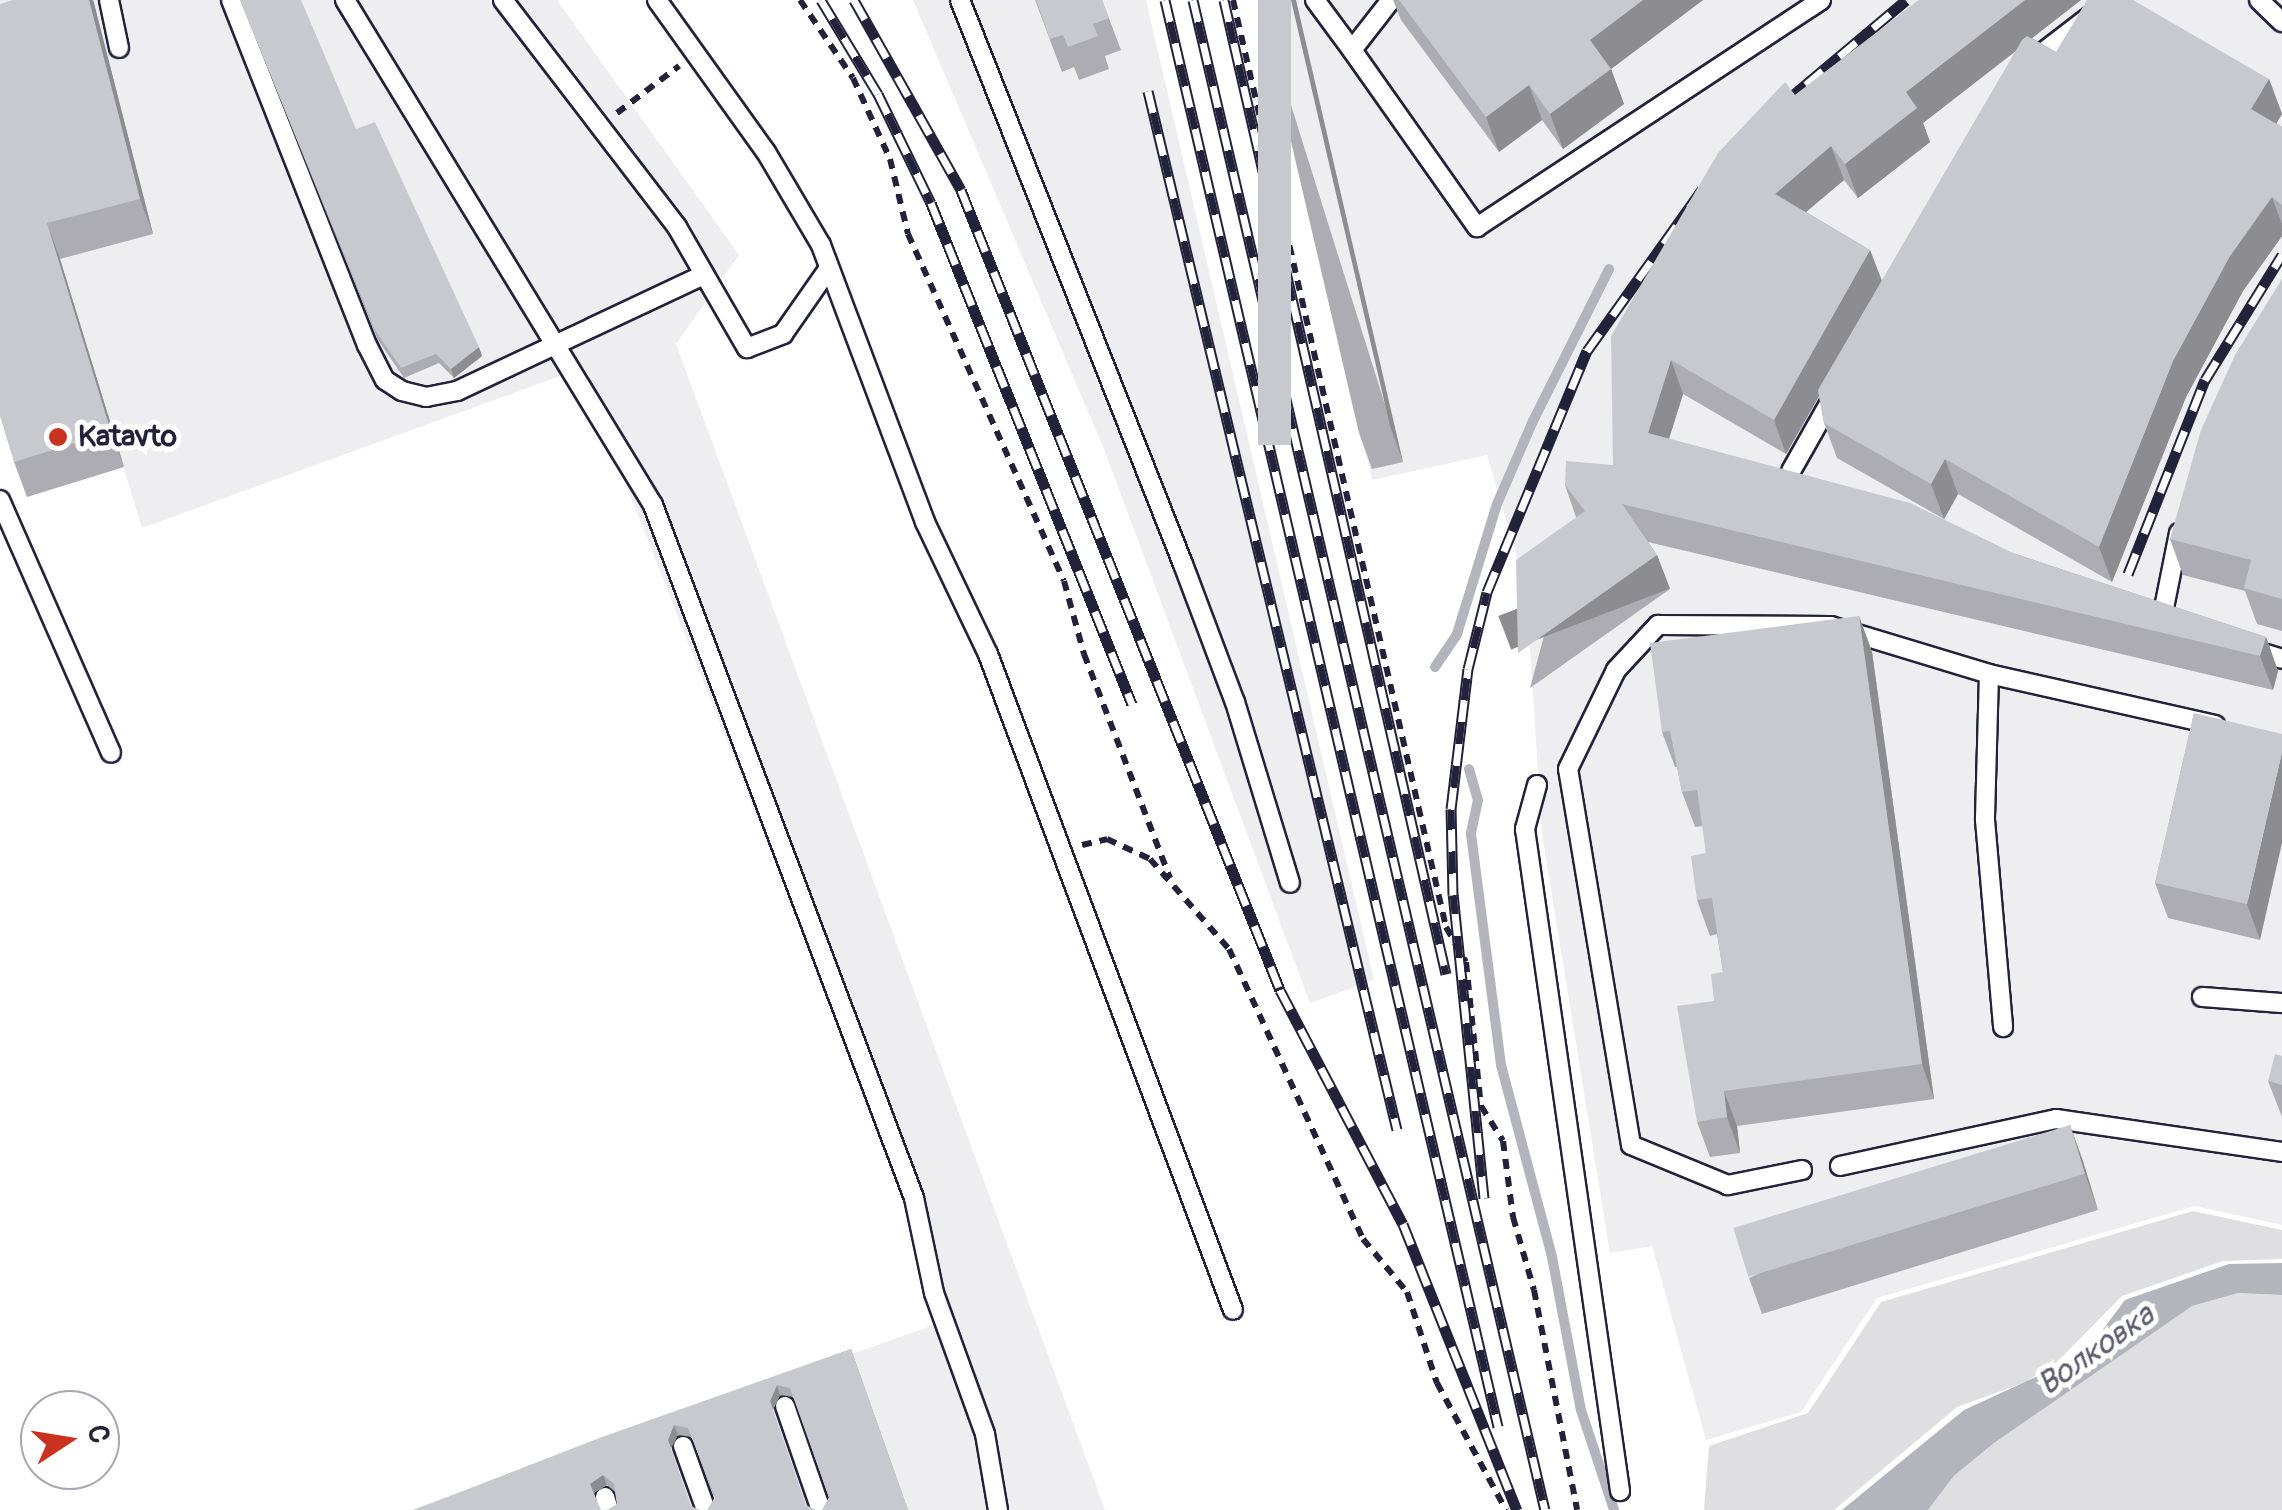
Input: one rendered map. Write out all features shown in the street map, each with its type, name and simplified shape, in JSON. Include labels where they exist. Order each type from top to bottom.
[{"type":"lane","points":[[108,0],[119,48]]},
{"type":"lane","points":[[231,0],[385,380],[426,397],[456,392],[704,274]]},
{"type":"lane","points":[[345,0],[606,419],[660,523],[914,1198],[934,1293],[986,1434],[998,1510]]},
{"type":"lane","points":[[503,0],[600,126],[704,274],[747,348],[784,334],[829,268]]},
{"type":"lane","points":[[657,0],[766,152],[829,268],[925,522],[988,654],[1234,1310]]},
{"type":"lane","points":[[960,0],[1203,616],[1290,883]]},
{"type":"lane","points":[[1315,0],[1478,227],[1821,0]]},
{"type":"lane","points":[[1352,50],[1391,0]]},
{"type":"lane","points":[[2017,73],[2111,0]]},
{"type":"lane","points":[[2259,0],[2282,22]]},
{"type":"lane","points":[[1791,472],[1840,384]]},
{"type":"lane","points":[[0,500],[112,753]]},
{"type":"lane","points":[[2159,622],[2183,515]]},
{"type":"lane","points":[[1802,1170],[1728,1185],[1631,1145],[1568,768],[1616,670],[1658,625],[1831,626],[1989,674],[2236,731]]},
{"type":"lane","points":[[2229,643],[2282,659]]},
{"type":"lane","points":[[1989,674],[1985,820],[2003,1027]]},
{"type":"lane","points":[[1537,785],[1525,829],[1620,1490]]},
{"type":"lane","points":[[2202,997],[2282,1003]]},
{"type":"lane","points":[[1840,1166],[2056,1118],[2282,1152]]},
{"type":"lane","points":[[785,1406],[821,1510]]},
{"type":"lane","points":[[683,1446],[706,1510]]},
{"type":"path","points":[[800,0],[853,78],[890,159],[908,234],[1064,581],[1084,654],[1170,878]]},
{"type":"path","points":[[1234,0],[1442,908],[1466,962],[1482,1106],[1502,1141],[1512,1218],[1534,1290],[1577,1510]]},
{"type":"path","points":[[600,126],[696,54]]},
{"type":"path","points":[[1060,851],[1107,839],[1150,859],[1230,949],[1362,1239],[1407,1292],[1437,1383],[1506,1510]]},
{"type":"shaded area","points":[[0,0],[557,0],[739,255],[676,344],[1105,1510],[410,1510],[954,1318],[623,477],[560,376],[142,528],[0,65]]},
{"type":"shaded area","points":[[913,0],[1146,0],[1374,980],[1310,1003],[1104,449]]},
{"type":"shaded area","points":[[1259,0],[2282,0],[2282,1225],[2195,1206],[1877,1298],[1801,1412],[1706,1440],[1652,1246],[1610,1253],[1542,834],[1526,587],[1487,455],[1372,480]]},
{"type":"shaded area","points":[[2193,1211],[2282,1230],[2282,1259],[2223,1261],[2122,1296],[2057,1362],[2026,1382],[1957,1407],[1834,1510],[1704,1510],[1709,1446],[1808,1413],[1881,1302]]},
{"type":"shaded area","points":[[2237,1293],[2282,1295],[2282,1510],[1928,1510],[1954,1476],[1994,1443],[2162,1324],[2192,1306]]},
{"type":"water","name":"Волковка","points":[[2282,1263],[2282,1295],[2238,1293],[2192,1306],[1994,1443],[1954,1476],[1928,1510],[1842,1510],[1964,1410],[2064,1364],[2098,1336],[2125,1300],[2229,1264]]},
{"type":"building","points":[[13,0],[89,0],[140,199],[47,223],[111,432],[14,462],[0,416],[0,4]]},
{"type":"building","points":[[240,0],[301,0],[356,129],[375,122],[479,347],[451,369],[436,354],[401,368],[375,330]]},
{"type":"building","points":[[1036,0],[1102,0],[1109,18],[1093,24],[1098,36],[1068,47],[1063,35],[1050,39]]},
{"type":"building","points":[[1258,0],[1291,0],[1291,445],[1258,445]]},
{"type":"building","points":[[1399,0],[1643,0],[1590,40],[1611,69],[1550,114],[1529,85],[1486,117]]},
{"type":"building","points":[[1919,0],[2025,0],[1906,92],[1917,108],[1845,164],[1831,146],[1775,194],[1870,250],[1774,420],[1671,360],[1648,433],[1910,503],[2015,554],[2266,637],[2260,656],[1622,504],[1657,555],[1518,653],[1516,560],[1585,511],[1565,485],[1566,461],[1613,465],[1611,336],[1718,153],[1785,82],[1795,95]]},
{"type":"building","points":[[2087,0],[2133,0],[2269,79],[2251,109],[2282,127],[2282,205],[2272,197],[2230,256],[2173,361],[2099,547],[1945,459],[1931,484],[1824,423],[1818,390],[2022,40],[2027,36],[2056,52]]},
{"type":"building","points":[[2282,279],[2282,599],[2244,588],[2251,560],[2170,539],[2201,430],[2235,355]]},
{"type":"building","points":[[1859,616],[1922,1064],[1724,1091],[1727,1117],[1697,1122],[1677,1006],[1714,1001],[1711,974],[1723,972],[1712,898],[1697,900],[1691,856],[1706,853],[1697,790],[1682,792],[1670,731],[1662,732],[1650,643]]},
{"type":"building","points":[[2194,713],[2282,734],[2282,752],[2247,904],[2155,883]]},
{"type":"building","points":[[2275,1054],[2282,1056],[2282,1085],[2268,1081]]},
{"type":"building","points":[[2070,1125],[2085,1174],[1748,1277],[1733,1228]]},
{"type":"building","points":[[851,1349],[908,1510],[822,1510],[829,1497],[790,1388],[777,1385],[770,1401],[806,1505],[816,1510],[707,1510],[715,1497],[688,1428],[674,1425],[668,1440],[691,1506],[700,1510],[607,1510],[617,1504],[614,1484],[603,1475],[590,1484],[601,1510],[414,1510],[602,1437]]},
{"type":"waterway","points":[[1435,667],[1457,634],[1497,504],[1533,421],[1609,269]]},
{"type":"waterway","points":[[1469,769],[1478,800],[1471,834],[1501,1065],[1552,1257],[1581,1410],[1614,1510]]},
{"type":"railway","points":[[821,0],[878,94],[931,203],[1132,704]]},
{"type":"railway","points":[[854,0],[961,190],[1280,990],[1403,1224],[1517,1510]]},
{"type":"railway","points":[[1165,0],[1498,1427]]},
{"type":"railway","points":[[1193,0],[1545,1510]]},
{"type":"railway","points":[[1224,0],[1446,974]]},
{"type":"railway","points":[[1772,113],[1906,0]]},
{"type":"railway","points":[[1148,91],[1397,1130]]},
{"type":"railway","points":[[1484,1198],[1453,895],[1451,809],[1468,669],[1487,592],[1587,351],[1702,190]]},
{"type":"railway","points":[[2128,574],[2205,380],[2282,255]]},
{"type":"place","name":"Katavto","points":[[58,437]]}]
